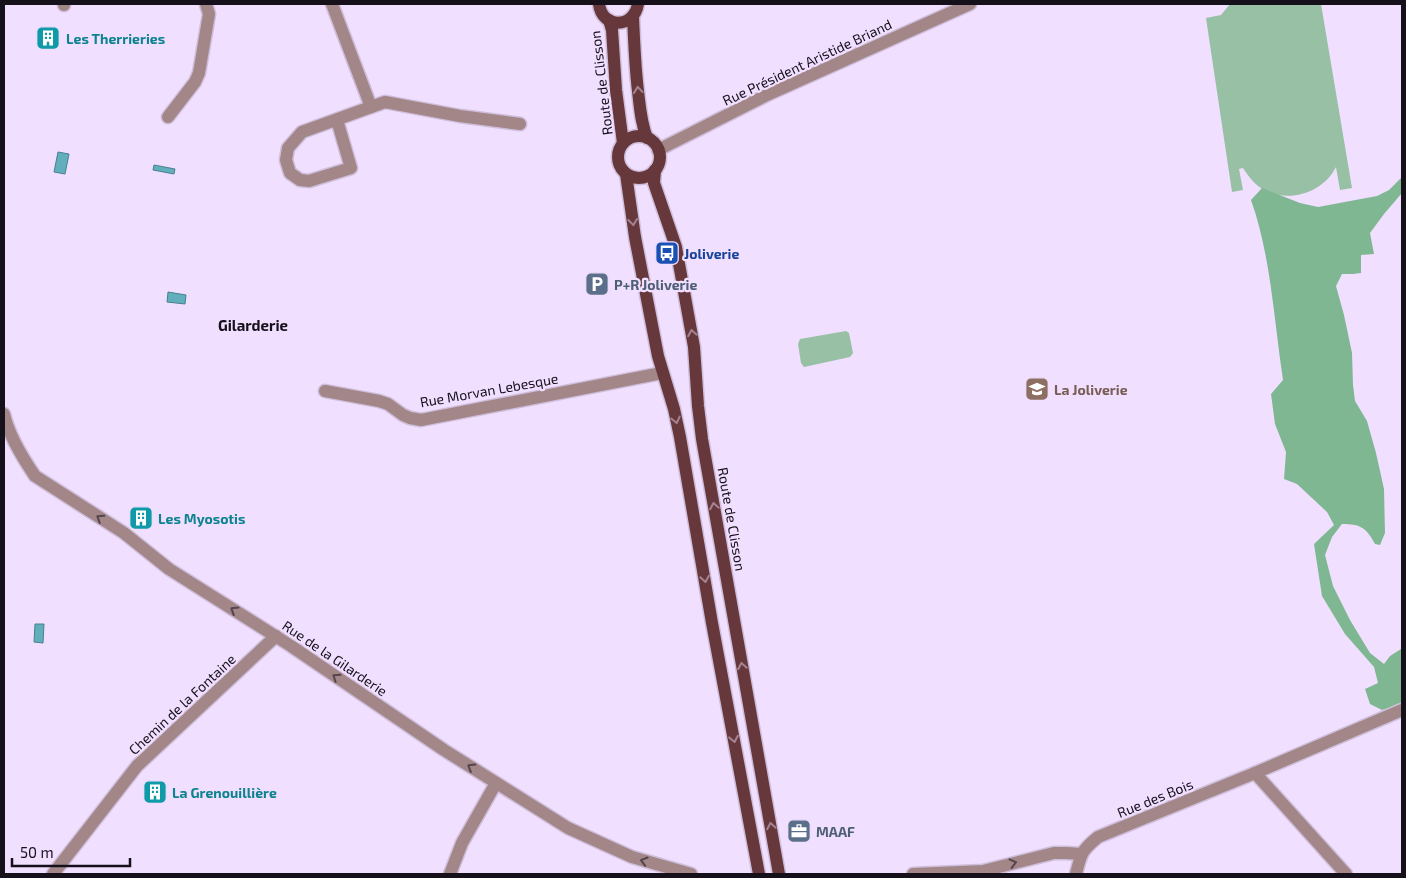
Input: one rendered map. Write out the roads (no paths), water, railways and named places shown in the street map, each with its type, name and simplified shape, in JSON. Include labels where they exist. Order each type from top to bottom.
[{"type":"main road","points":[[596,5],[609,20],[620,23],[627,21],[633,16],[638,4]]},
{"type":"main road","points":[[633,16],[634,52],[640,114],[647,138]]},
{"type":"main road","name":"Route de Clisson","points":[[609,20],[612,30],[616,90],[623,143]]},
{"type":"main road","points":[[626,174],[640,178],[648,176],[655,170],[660,158],[654,143],[647,138],[636,136],[631,138],[623,143],[619,150],[618,159],[626,174],[637,246],[662,373],[674,409],[680,437],[712,624],[759,874]]},
{"type":"main road","name":"Route de Clisson","points":[[655,170],[654,183],[676,247],[694,346],[702,438],[779,874]]},
{"type":"street","points":[[168,117],[195,82],[199,73],[209,14],[206,4]]},
{"type":"street","points":[[332,4],[371,107]]},
{"type":"street","name":"Rue Président Aristide Briand","points":[[658,150],[767,95],[970,4]]},
{"type":"street","points":[[337,120],[352,168],[309,182],[300,180],[290,173],[286,160],[288,148],[302,132],[385,102],[460,116],[520,124]]},
{"type":"street","name":"Rue Morvan Lebesque","points":[[325,391],[379,401],[388,404],[403,415],[421,420],[662,373]]},
{"type":"street","name":"Rue de la Gilarderie","points":[[4,414],[10,432],[25,462],[35,476],[124,533],[169,569],[276,636],[444,750],[568,828],[632,857],[691,874]]},
{"type":"street","name":"Chemin de la Fontaine","points":[[53,874],[144,759],[276,636]]},
{"type":"street","name":"Rue des Bois","points":[[1081,854],[1098,837],[1402,710]]},
{"type":"street","points":[[1255,773],[1346,874]]},
{"type":"street","points":[[450,874],[462,843],[496,783]]},
{"type":"street","points":[[913,874],[983,871],[1054,853],[1081,854],[1076,874]]},
{"type":"place","name":"Les Therrieries","points":[[48,38]]},
{"type":"place","name":"Joliverie","points":[[667,253]]},
{"type":"place","name":"P+R Joliverie","points":[[597,284]]},
{"type":"place","name":"La Joliverie","points":[[1037,389]]},
{"type":"place","name":"Les Myosotis","points":[[141,518]]},
{"type":"place","name":"La Grenouillière","points":[[155,792]]},
{"type":"place","name":"MAAF","points":[[799,831]]},
{"type":"district","name":"Gilarderie","points":[[253,325]]}]
